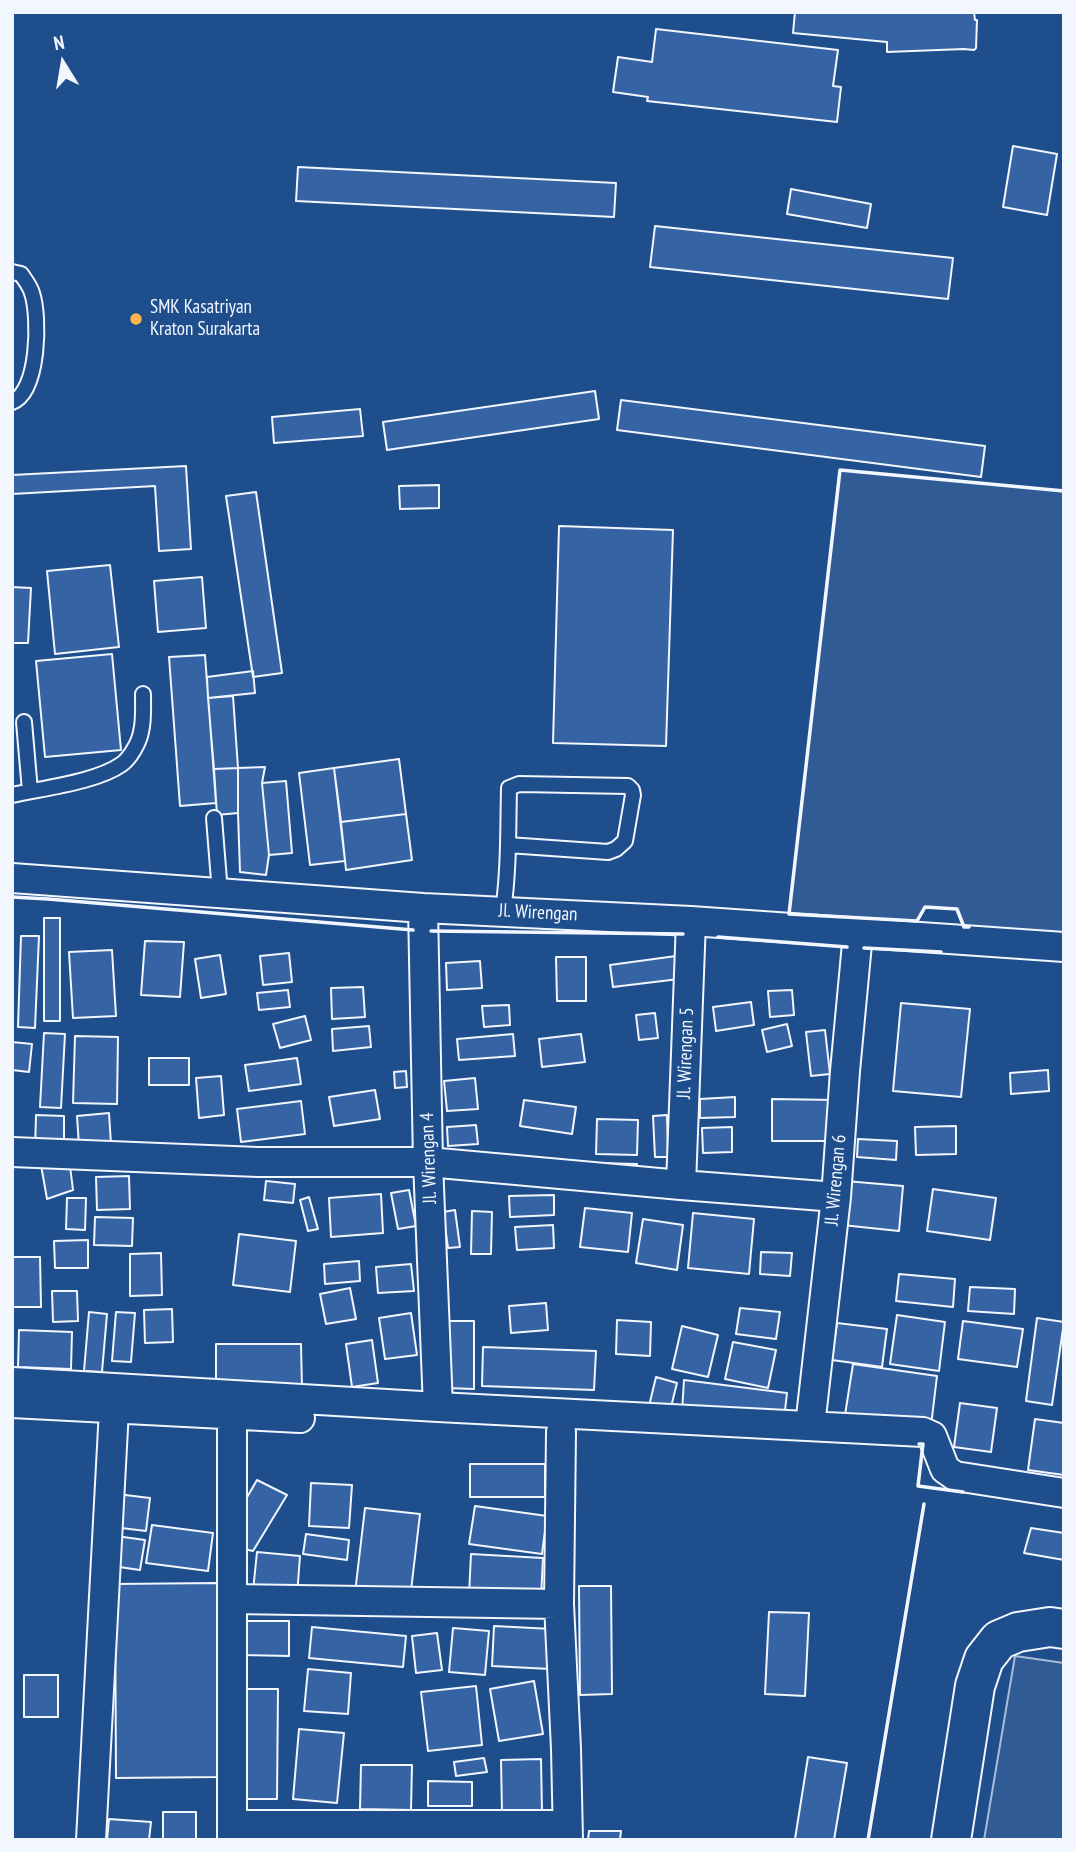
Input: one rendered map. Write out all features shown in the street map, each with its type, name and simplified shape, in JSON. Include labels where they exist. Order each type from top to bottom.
[{"type":"street","name":"Jl. Wirengan","points":[[12,878],[423,908],[691,921],[1064,947]]},
{"type":"street","name":"Jl. Wirengan 4","points":[[423,908],[428,1162],[438,1407]]},
{"type":"street","name":"Jl. Wirengan 5","points":[[681,1185],[691,921]]},
{"type":"street","name":"Jl. Wirengan 6","points":[[810,1426],[836,1197],[858,933]]},
{"type":"street","points":[[12,1152],[258,1162],[428,1162],[836,1197]]},
{"type":"street","points":[[12,1382],[923,1432],[932,1436],[945,1469],[955,1476],[1064,1493]]},
{"type":"street","points":[[12,1403],[873,1448]]},
{"type":"street","points":[[91,1840],[114,1409]]},
{"type":"street","points":[[232,1415],[232,1833],[567,1832],[559,1604],[561,1432]]},
{"type":"street","points":[[232,1599],[559,1604]]},
{"type":"street","points":[[951,1840],[975,1686],[984,1659],[999,1640],[1018,1632],[1050,1627],[1064,1629]]},
{"type":"lane","points":[[12,272],[21,274],[32,291],[37,320],[34,360],[25,391],[18,400],[12,402]]},
{"type":"lane","points":[[12,795],[85,779],[123,763],[141,735],[143,694]]},
{"type":"lane","points":[[24,722],[30,791]]},
{"type":"lane","points":[[503,911],[507,883],[509,788],[514,785],[628,786],[632,790],[625,841],[616,849],[608,852],[508,845]]},
{"type":"lane","points":[[215,818],[220,893]]},
{"type":"shaded area","points":[[840,470],[1064,491],[1064,934],[964,927],[956,909],[926,907],[917,921],[789,914]]},
{"type":"shaded area","points":[[1015,1656],[1064,1663],[1064,1840],[984,1840]]},
{"type":"building","points":[[795,12],[974,12],[977,20],[976,48],[887,52],[887,42],[793,33]]},
{"type":"building","points":[[656,29],[838,50],[833,86],[841,87],[837,122],[647,101],[648,97],[613,92],[618,57],[652,62]]},
{"type":"building","points":[[1013,146],[1057,154],[1047,215],[1003,207]]},
{"type":"building","points":[[298,167],[616,183],[614,217],[296,201]]},
{"type":"building","points":[[791,189],[871,204],[867,228],[787,214]]},
{"type":"building","points":[[655,226],[953,258],[948,299],[650,267]]},
{"type":"building","points":[[595,391],[599,419],[387,450],[383,422]]},
{"type":"building","points":[[621,400],[985,446],[981,477],[617,430]]},
{"type":"building","points":[[360,409],[363,436],[274,443],[272,417]]},
{"type":"building","points":[[186,466],[191,549],[159,551],[155,486],[12,494],[12,475]]},
{"type":"building","points":[[439,485],[439,508],[400,509],[399,486]]},
{"type":"building","points":[[256,492],[282,673],[253,677],[226,496]]},
{"type":"building","points":[[559,526],[673,530],[666,746],[553,743]]},
{"type":"building","points":[[110,565],[119,647],[55,654],[47,571]]},
{"type":"building","points":[[202,577],[206,628],[158,632],[154,581]]},
{"type":"building","points":[[12,587],[31,588],[28,643],[12,643]]},
{"type":"building","points":[[112,654],[121,750],[45,757],[36,661]]},
{"type":"building","points":[[205,655],[216,803],[180,806],[169,657]]},
{"type":"building","points":[[253,671],[255,693],[208,698],[207,677]]},
{"type":"building","points":[[233,696],[238,768],[214,769],[208,698]]},
{"type":"building","points":[[399,759],[406,814],[341,822],[334,768]]},
{"type":"building","points":[[265,767],[262,783],[269,855],[266,875],[240,872],[238,813],[238,768]]},
{"type":"building","points":[[238,768],[238,813],[217,815],[214,769]]},
{"type":"building","points":[[334,768],[345,861],[310,865],[299,773]]},
{"type":"building","points":[[286,781],[292,853],[269,855],[262,783]]},
{"type":"building","points":[[406,814],[412,860],[346,870],[341,822]]},
{"type":"building","points":[[44,918],[60,918],[60,1021],[44,1021]]},
{"type":"building","points":[[21,936],[39,936],[35,1028],[18,1027]]},
{"type":"building","points":[[145,941],[184,942],[180,997],[141,995]]},
{"type":"building","points":[[112,950],[116,1016],[73,1018],[69,952]]},
{"type":"building","points":[[289,953],[292,982],[263,985],[260,956]]},
{"type":"building","points":[[220,955],[226,994],[201,998],[195,959]]},
{"type":"building","points":[[676,956],[679,979],[613,987],[610,965]]},
{"type":"building","points":[[556,957],[586,957],[586,1001],[557,1001]]},
{"type":"building","points":[[480,961],[482,988],[447,990],[446,963]]},
{"type":"building","points":[[363,987],[365,1017],[332,1019],[331,988]]},
{"type":"building","points":[[288,990],[290,1007],[259,1010],[257,993]]},
{"type":"building","points":[[792,990],[794,1015],[770,1017],[768,991]]},
{"type":"building","points":[[751,1002],[754,1025],[716,1031],[713,1007]]},
{"type":"building","points":[[901,1003],[970,1009],[961,1097],[893,1091]]},
{"type":"building","points":[[509,1005],[510,1025],[484,1027],[482,1006]]},
{"type":"building","points":[[655,1013],[658,1038],[639,1040],[636,1015]]},
{"type":"building","points":[[305,1016],[311,1040],[280,1048],[273,1024]]},
{"type":"building","points":[[787,1024],[792,1046],[767,1052],[762,1030]]},
{"type":"building","points":[[369,1026],[371,1047],[333,1051],[332,1029]]},
{"type":"building","points":[[825,1030],[830,1074],[811,1076],[806,1032]]},
{"type":"building","points":[[44,1033],[65,1034],[61,1108],[40,1107]]},
{"type":"building","points":[[513,1034],[515,1056],[459,1060],[457,1039]]},
{"type":"building","points":[[581,1034],[585,1062],[542,1067],[539,1039]]},
{"type":"building","points":[[75,1036],[118,1037],[117,1104],[73,1103]]},
{"type":"building","points":[[12,1042],[32,1044],[29,1072],[12,1070]]},
{"type":"building","points":[[149,1058],[189,1058],[189,1085],[149,1085]]},
{"type":"building","points":[[297,1058],[301,1084],[249,1091],[245,1065]]},
{"type":"building","points":[[1048,1070],[1049,1091],[1011,1094],[1010,1073]]},
{"type":"building","points":[[406,1071],[407,1087],[395,1088],[394,1072]]},
{"type":"building","points":[[221,1076],[224,1115],[199,1118],[196,1078]]},
{"type":"building","points":[[475,1078],[478,1109],[447,1111],[444,1081]]},
{"type":"building","points":[[375,1090],[380,1119],[334,1126],[329,1097]]},
{"type":"building","points":[[735,1097],[735,1117],[700,1118],[700,1099]]},
{"type":"building","points":[[772,1099],[836,1100],[835,1141],[772,1141]]},
{"type":"building","points":[[524,1100],[576,1107],[572,1134],[520,1126]]},
{"type":"building","points":[[301,1101],[305,1134],[241,1142],[237,1109]]},
{"type":"building","points":[[109,1113],[111,1144],[79,1146],[77,1116]]},
{"type":"building","points":[[36,1115],[64,1116],[64,1151],[35,1150]]},
{"type":"building","points":[[667,1115],[668,1157],[655,1157],[653,1116]]},
{"type":"building","points":[[597,1119],[638,1120],[637,1155],[596,1154]]},
{"type":"building","points":[[476,1125],[478,1144],[448,1146],[447,1127]]},
{"type":"building","points":[[956,1126],[956,1154],[916,1155],[915,1127]]},
{"type":"building","points":[[732,1127],[732,1152],[703,1153],[702,1128]]},
{"type":"building","points":[[858,1139],[897,1141],[896,1160],[857,1157]]},
{"type":"building","points":[[596,1163],[637,1164],[637,1169],[596,1168]]},
{"type":"building","points":[[41,1165],[70,1166],[73,1190],[47,1199]]},
{"type":"building","points":[[129,1176],[130,1209],[97,1210],[96,1177]]},
{"type":"building","points":[[266,1181],[295,1184],[293,1203],[264,1200]]},
{"type":"building","points":[[846,1181],[903,1186],[899,1231],[842,1225]]},
{"type":"building","points":[[933,1189],[996,1198],[990,1240],[927,1231]]},
{"type":"building","points":[[409,1190],[416,1226],[398,1229],[391,1193]]},
{"type":"building","points":[[381,1194],[383,1233],[331,1237],[329,1198]]},
{"type":"building","points":[[554,1195],[554,1215],[510,1217],[509,1196]]},
{"type":"building","points":[[309,1197],[318,1229],[308,1231],[300,1200]]},
{"type":"building","points":[[67,1198],[86,1198],[85,1230],[66,1229]]},
{"type":"building","points":[[585,1208],[632,1213],[628,1252],[580,1247]]},
{"type":"building","points":[[455,1210],[460,1247],[448,1248],[443,1212]]},
{"type":"building","points":[[472,1211],[492,1212],[491,1254],[471,1254]]},
{"type":"building","points":[[693,1213],[754,1219],[749,1274],[688,1268]]},
{"type":"building","points":[[95,1217],[133,1218],[132,1246],[94,1245]]},
{"type":"building","points":[[643,1219],[683,1225],[677,1270],[636,1263]]},
{"type":"building","points":[[553,1225],[554,1248],[517,1250],[515,1227]]},
{"type":"building","points":[[239,1234],[296,1241],[290,1292],[233,1285]]},
{"type":"building","points":[[88,1240],[88,1268],[55,1268],[54,1241]]},
{"type":"building","points":[[761,1252],[792,1253],[790,1276],[760,1274]]},
{"type":"building","points":[[161,1253],[162,1295],[130,1296],[130,1254]]},
{"type":"building","points":[[12,1257],[40,1257],[41,1307],[12,1307]]},
{"type":"building","points":[[359,1261],[360,1281],[325,1284],[324,1264]]},
{"type":"building","points":[[411,1264],[414,1291],[378,1293],[376,1267]]},
{"type":"building","points":[[899,1274],[955,1279],[953,1307],[896,1301]]},
{"type":"building","points":[[970,1287],[1015,1289],[1014,1314],[968,1311]]},
{"type":"building","points":[[350,1288],[356,1319],[326,1324],[320,1294]]},
{"type":"building","points":[[52,1291],[77,1291],[78,1321],[53,1322]]},
{"type":"building","points":[[546,1303],[548,1330],[511,1333],[509,1306]]},
{"type":"building","points":[[740,1308],[780,1312],[776,1339],[736,1334]]},
{"type":"building","points":[[172,1309],[173,1342],[145,1343],[144,1310]]},
{"type":"building","points":[[89,1312],[107,1314],[102,1372],[84,1371]]},
{"type":"building","points":[[116,1312],[135,1313],[131,1362],[112,1361]]},
{"type":"building","points":[[411,1313],[417,1355],[385,1359],[379,1318]]},
{"type":"building","points":[[897,1315],[945,1322],[939,1371],[890,1364]]},
{"type":"building","points":[[1037,1318],[1064,1322],[1052,1405],[1026,1401]]},
{"type":"building","points":[[617,1320],[651,1322],[650,1356],[616,1354]]},
{"type":"building","points":[[447,1321],[474,1321],[474,1389],[446,1388]]},
{"type":"building","points":[[963,1321],[1023,1329],[1017,1367],[958,1359]]},
{"type":"building","points":[[837,1323],[887,1329],[882,1367],[832,1360]]},
{"type":"building","points":[[682,1326],[718,1335],[708,1377],[672,1369]]},
{"type":"building","points":[[19,1330],[72,1332],[71,1369],[18,1367]]},
{"type":"building","points":[[372,1340],[378,1383],[352,1387],[346,1344]]},
{"type":"building","points":[[733,1342],[776,1350],[768,1388],[725,1379]]},
{"type":"building","points":[[216,1344],[301,1344],[302,1388],[216,1388]]},
{"type":"building","points":[[483,1347],[596,1351],[594,1390],[482,1386]]},
{"type":"building","points":[[853,1364],[937,1376],[931,1426],[845,1415]]},
{"type":"building","points":[[656,1377],[677,1383],[670,1411],[649,1406]]},
{"type":"building","points":[[684,1380],[787,1393],[784,1419],[682,1412]]},
{"type":"building","points":[[960,1403],[997,1408],[991,1452],[954,1447]]},
{"type":"building","points":[[1035,1419],[1064,1423],[1064,1475],[1028,1470]]},
{"type":"building","points":[[470,1464],[545,1464],[545,1497],[470,1497]]},
{"type":"building","points":[[257,1480],[287,1495],[253,1551],[239,1548],[239,1511]]},
{"type":"building","points":[[311,1483],[352,1485],[349,1528],[309,1526]]},
{"type":"building","points":[[117,1494],[150,1498],[146,1531],[113,1527]]},
{"type":"building","points":[[475,1506],[547,1516],[542,1554],[469,1544]]},
{"type":"building","points":[[365,1508],[420,1514],[410,1599],[355,1593]]},
{"type":"building","points":[[152,1525],[213,1533],[208,1571],[146,1563]]},
{"type":"building","points":[[1031,1528],[1064,1533],[1064,1560],[1024,1553]]},
{"type":"building","points":[[306,1534],[349,1540],[347,1560],[303,1554]]},
{"type":"building","points":[[116,1536],[145,1540],[140,1570],[112,1566]]},
{"type":"building","points":[[257,1552],[300,1556],[297,1596],[253,1591]]},
{"type":"building","points":[[471,1554],[543,1558],[541,1598],[469,1595]]},
{"type":"building","points":[[217,1583],[217,1777],[116,1778],[115,1584]]},
{"type":"building","points":[[579,1586],[611,1586],[612,1694],[580,1695]]},
{"type":"building","points":[[769,1612],[809,1613],[805,1696],[765,1694]]},
{"type":"building","points":[[243,1621],[289,1621],[289,1656],[243,1655]]},
{"type":"building","points":[[494,1626],[552,1629],[550,1669],[492,1666]]},
{"type":"building","points":[[312,1627],[406,1636],[403,1667],[309,1658]]},
{"type":"building","points":[[453,1628],[489,1631],[485,1675],[449,1672]]},
{"type":"building","points":[[437,1633],[442,1670],[416,1673],[412,1636]]},
{"type":"building","points":[[308,1669],[351,1673],[348,1714],[304,1711]]},
{"type":"building","points":[[24,1675],[58,1675],[58,1717],[24,1717]]},
{"type":"building","points":[[534,1681],[543,1734],[499,1741],[490,1689]]},
{"type":"building","points":[[476,1686],[482,1745],[428,1751],[421,1692]]},
{"type":"building","points":[[237,1689],[278,1689],[277,1799],[237,1799]]},
{"type":"building","points":[[299,1729],[344,1733],[337,1803],[293,1799]]},
{"type":"building","points":[[808,1757],[847,1763],[834,1840],[795,1839]]},
{"type":"building","points":[[484,1758],[487,1772],[456,1776],[454,1762]]},
{"type":"building","points":[[541,1759],[542,1812],[502,1813],[501,1760]]},
{"type":"building","points":[[361,1765],[412,1765],[411,1810],[360,1809]]},
{"type":"building","points":[[428,1781],[472,1782],[472,1806],[428,1806]]},
{"type":"building","points":[[163,1812],[196,1812],[196,1840],[163,1840]]},
{"type":"building","points":[[109,1819],[151,1822],[149,1840],[107,1840]]},
{"type":"building","points":[[589,1831],[621,1831],[620,1840],[588,1840]]},
{"type":"wall","points":[[969,927],[964,927],[957,909],[925,907],[917,921],[789,914],[840,470],[1064,491]]},
{"type":"wall","points":[[12,897],[413,930]]},
{"type":"wall","points":[[431,931],[683,934]]},
{"type":"wall","points":[[718,937],[847,947]]},
{"type":"wall","points":[[864,948],[941,952]]},
{"type":"wall","points":[[919,1444],[923,1444],[918,1486],[963,1492]]},
{"type":"wall","points":[[868,1840],[924,1504]]},
{"type":"place","name":"SMK Kasatriyan Kraton Surakarta","points":[[136,319]]}]
